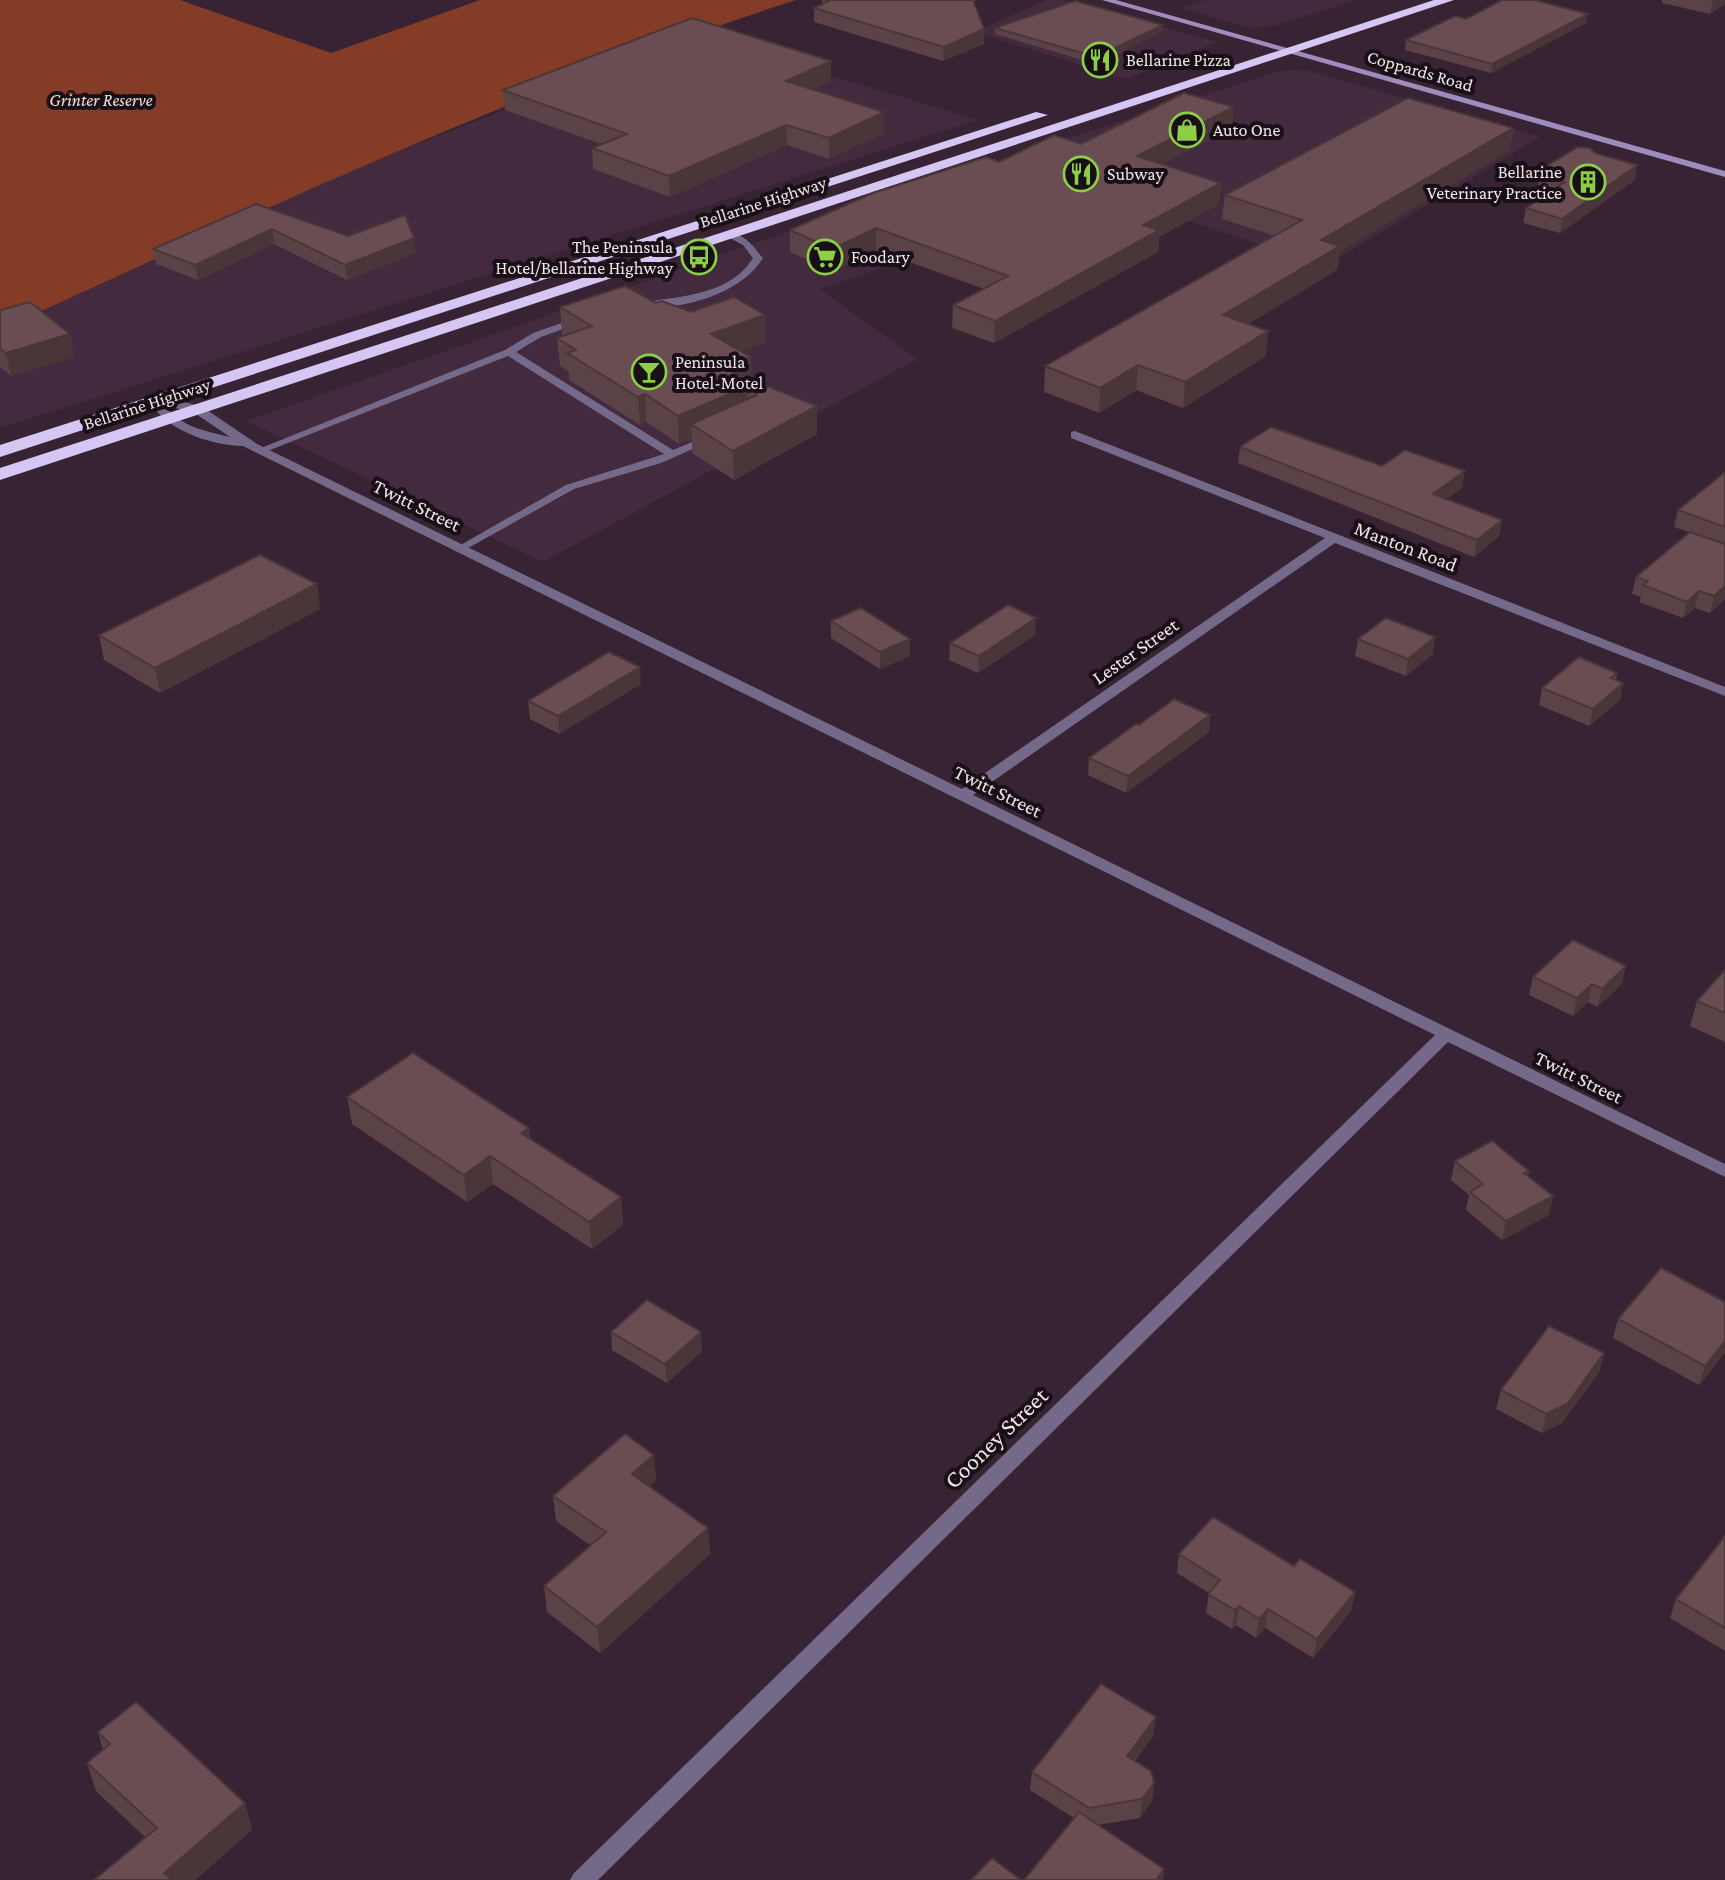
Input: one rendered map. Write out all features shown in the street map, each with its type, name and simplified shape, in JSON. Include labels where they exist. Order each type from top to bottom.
[{"type":"highway","name":"Bellarine Highway","points":[[0,474],[1447,0]]},
{"type":"highway","points":[[1229,54],[1289,35]]},
{"type":"highway","name":"Bellarine Highway","points":[[0,451],[1054,110]]},
{"type":"street","name":"Coppards Road","points":[[1106,0],[1725,174]]},
{"type":"street","name":"Twitt Street","points":[[157,400],[197,409],[257,448],[1725,1171]]},
{"type":"street","points":[[157,400],[167,419]]},
{"type":"street","name":"Twitt Street","points":[[167,419],[257,448]]},
{"type":"street","name":"Manton Road","points":[[1075,435],[1725,692]]},
{"type":"street","name":"Lester Street","points":[[962,796],[1332,539]]},
{"type":"street","name":"Cooney Street","points":[[582,1880],[1446,1034]]},
{"type":"lane","points":[[639,303],[666,303],[725,287],[749,275],[758,258],[746,243],[729,234]]},
{"type":"lane","points":[[257,448],[509,352],[537,335],[598,313]]},
{"type":"lane","points":[[509,352],[529,361],[672,454]]},
{"type":"lane","points":[[461,549],[570,487],[672,454],[726,431]]},
{"type":"shaded area","points":[[1046,0],[1063,0],[1217,42],[1126,79],[974,32]]},
{"type":"shaded area","points":[[1206,0],[1356,0],[1274,26],[1250,28],[1181,8]]},
{"type":"shaded area","points":[[695,35],[978,120],[0,428],[0,330],[366,164]]},
{"type":"shaded area","points":[[1305,70],[1540,137],[1325,266],[1002,159],[1280,71]]},
{"type":"shaded area","points":[[881,204],[972,238],[820,289],[917,359],[543,562],[246,421],[754,243]]},
{"type":"green space","name":"Grinter Reserve","points":[[0,0],[180,0],[331,53],[480,0],[796,0],[593,72],[393,153],[0,330]]},
{"type":"building","points":[[825,0],[973,0],[984,29],[944,47],[814,8],[829,1]]},
{"type":"building","points":[[1502,0],[1535,0],[1588,14],[1492,64],[1406,40],[1455,16],[1466,19]]},
{"type":"building","points":[[1075,1],[1163,25],[1096,57],[995,28]]},
{"type":"building","points":[[692,18],[831,61],[786,81],[884,112],[829,138],[786,125],[669,176],[592,148],[627,134],[503,90]]},
{"type":"building","points":[[1184,93],[1234,107],[1137,156],[1221,183],[1143,225],[1159,230],[995,321],[953,305],[1008,276],[876,228],[832,249],[790,230],[873,193],[986,157],[999,162],[1054,135],[1081,144]]},
{"type":"building","points":[[1408,98],[1513,128],[1321,240],[1340,246],[1223,315],[1268,331],[1185,382],[1138,365],[1100,388],[1045,366],[1302,220],[1225,195]]},
{"type":"building","points":[[1578,147],[1590,148],[1595,153],[1637,165],[1562,219],[1526,208],[1565,182],[1555,179],[1560,176],[1540,170]]},
{"type":"building","points":[[256,204],[348,236],[405,215],[414,238],[345,265],[272,229],[195,265],[153,249]]},
{"type":"building","points":[[625,286],[656,303],[662,301],[691,312],[734,297],[765,315],[711,334],[751,357],[722,368],[817,406],[733,451],[691,424],[757,395],[758,387],[747,386],[678,416],[645,394],[638,397],[567,353],[576,350],[557,338],[592,326],[560,307]]},
{"type":"building","points":[[30,302],[70,334],[6,353],[0,349],[0,310]]},
{"type":"building","points":[[1271,427],[1382,466],[1405,450],[1465,471],[1433,494],[1502,520],[1477,540],[1240,447]]},
{"type":"building","points":[[1724,473],[1725,527],[1678,510]]},
{"type":"building","points":[[1690,532],[1725,544],[1725,586],[1714,596],[1699,591],[1687,602],[1643,585],[1648,581],[1636,577]]},
{"type":"building","points":[[260,555],[317,584],[155,668],[99,635]]},
{"type":"building","points":[[1008,605],[1036,618],[979,656],[950,643]]},
{"type":"building","points":[[861,608],[910,639],[880,652],[831,621]]},
{"type":"building","points":[[1386,618],[1435,637],[1408,659],[1358,639]]},
{"type":"building","points":[[609,652],[640,667],[558,716],[528,701]]},
{"type":"building","points":[[1579,657],[1617,673],[1611,678],[1623,683],[1593,709],[1542,688]]},
{"type":"building","points":[[1174,699],[1210,715],[1128,776],[1089,758],[1136,724],[1139,725]]},
{"type":"building","points":[[1573,940],[1626,966],[1602,989],[1592,984],[1577,998],[1533,977]]},
{"type":"building","points":[[1725,970],[1725,1013],[1697,1001]]},
{"type":"building","points":[[413,1053],[529,1128],[521,1133],[621,1197],[589,1222],[490,1156],[464,1175],[347,1097]]},
{"type":"building","points":[[1492,1141],[1529,1171],[1524,1173],[1553,1196],[1506,1221],[1470,1192],[1483,1184],[1455,1161]]},
{"type":"building","points":[[1661,1268],[1725,1302],[1725,1341],[1705,1366],[1618,1319]]},
{"type":"building","points":[[647,1300],[701,1332],[665,1364],[611,1332]]},
{"type":"building","points":[[1549,1326],[1604,1353],[1567,1404],[1546,1414],[1501,1390]]},
{"type":"building","points":[[625,1434],[654,1455],[632,1474],[708,1528],[597,1627],[544,1586],[606,1532],[553,1496]]},
{"type":"building","points":[[1213,1517],[1294,1566],[1300,1559],[1355,1592],[1317,1639],[1268,1609],[1259,1619],[1239,1606],[1235,1610],[1208,1594],[1220,1580],[1179,1554]]},
{"type":"building","points":[[1725,1536],[1725,1628],[1676,1599]]},
{"type":"building","points":[[1101,1684],[1156,1717],[1127,1756],[1151,1771],[1154,1783],[1142,1799],[1089,1808],[1032,1772]]},
{"type":"building","points":[[136,1702],[245,1803],[164,1873],[172,1880],[94,1880],[157,1828],[87,1763],[110,1744],[98,1732]]},
{"type":"building","points":[[1079,1812],[1164,1869],[1156,1880],[1024,1880]]},
{"type":"building","points":[[992,1858],[1021,1880],[971,1880]]},
{"type":"place","name":"Bellarine Pizza","points":[[1100,60]]},
{"type":"place","name":"Auto One","points":[[1187,130]]},
{"type":"place","name":"Subway","points":[[1081,174]]},
{"type":"place","name":"Bellarine Veterinary Practice","points":[[1588,182]]},
{"type":"place","name":"The Peninsula Hotel/Bellarine Highway","points":[[699,257]]},
{"type":"place","name":"Foodary","points":[[825,257]]},
{"type":"place","name":"Peninsula Hotel-Motel","points":[[649,372]]}]
